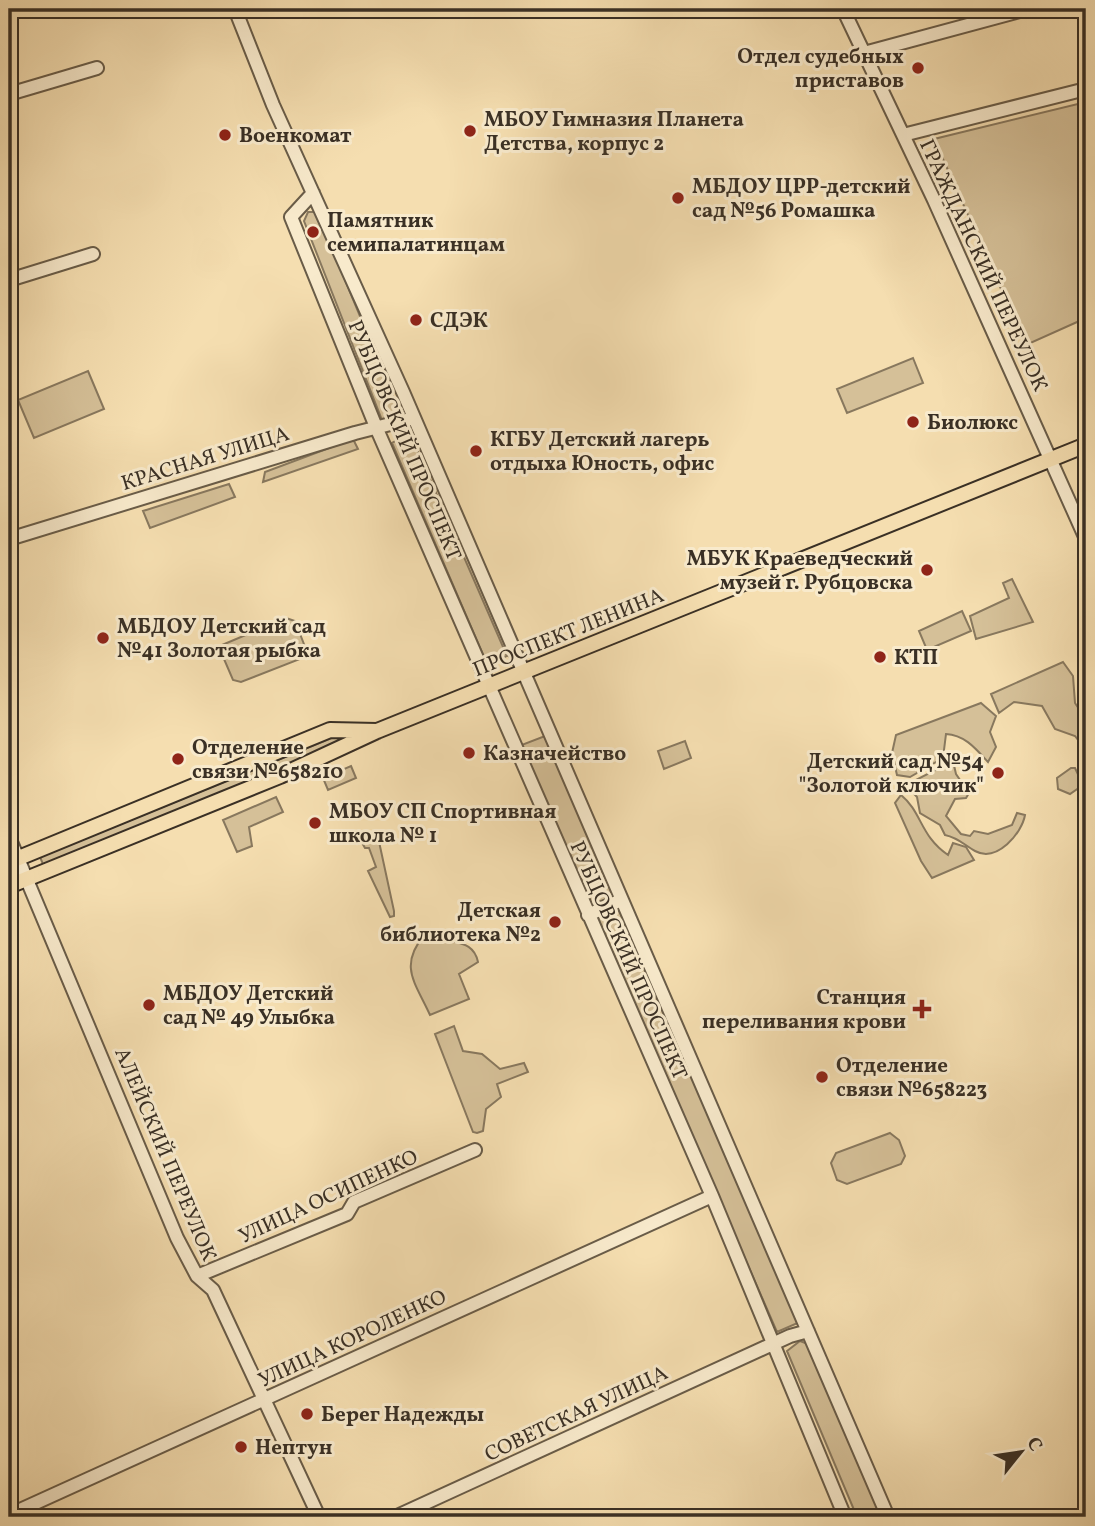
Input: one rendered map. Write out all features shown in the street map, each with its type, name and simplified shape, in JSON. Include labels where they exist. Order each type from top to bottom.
[{"type":"main road","name":"ПРОСПЕКТ ЛЕНИНА","points":[[9,886],[351,746],[377,731],[1086,446]]},
{"type":"main road","name":"ПРОСПЕКТ ЛЕНИНА","points":[[13,860],[330,730],[343,728],[377,731]]},
{"type":"main road","points":[[343,728],[351,746]]},
{"type":"street","name":"РУБЦОВСКИЙ ПРОСПЕКТ","points":[[235,9],[888,1517]]},
{"type":"street","name":"ГРАЖДАНСКИЙ ПЕРЕУЛОК","points":[[842,9],[903,135],[1086,539]]},
{"type":"street","points":[[864,52],[1027,9]]},
{"type":"street","points":[[9,94],[97,68]]},
{"type":"street","points":[[903,135],[1086,89]]},
{"type":"street","name":"РУБЦОВСКИЙ ПРОСПЕКТ","points":[[313,193],[291,217],[376,426],[712,1196],[845,1517]]},
{"type":"street","points":[[9,280],[93,254]]},
{"type":"street","name":"КРАСНАЯ УЛИЦА","points":[[9,539],[376,426],[414,418]]},
{"type":"street","name":"АЛЕЙСКИЙ ПЕРЕУЛОК","points":[[9,837],[13,860],[25,879],[177,1238],[197,1276],[213,1290],[319,1517]]},
{"type":"street","points":[[588,915],[621,900]]},
{"type":"street","name":"УЛИЦА ОСИПЕНКО","points":[[197,1276],[347,1214],[355,1202],[475,1150]]},
{"type":"street","name":"УЛИЦА КОРОЛЕНКО","points":[[9,1515],[712,1196]]},
{"type":"street","name":"СОВЕТСКАЯ УЛИЦА","points":[[395,1517],[774,1343],[808,1331]]},
{"type":"shaded area","points":[[1086,102],[1086,318],[1026,345],[934,139]]},
{"type":"shaded area","points":[[308,212],[315,212],[319,217],[400,413],[382,420],[304,221]]},
{"type":"shaded area","points":[[913,358],[923,383],[847,413],[837,389]]},
{"type":"shaded area","points":[[88,371],[104,409],[34,438],[18,400]]},
{"type":"shaded area","points":[[410,433],[507,656],[487,664],[392,443]]},
{"type":"shaded area","points":[[353,439],[358,449],[263,482],[265,472]]},
{"type":"shaded area","points":[[229,484],[235,497],[150,528],[143,511]]},
{"type":"shaded area","points":[[1012,579],[1033,622],[976,639],[970,616],[1009,598],[1003,583]]},
{"type":"shaded area","points":[[962,611],[971,631],[927,650],[919,631]]},
{"type":"shaded area","points":[[286,618],[295,621],[307,652],[300,659],[241,682],[233,680],[221,652],[222,645]]},
{"type":"shaded area","points":[[1063,662],[1073,676],[1075,703],[1086,720],[1086,742],[1082,745],[1075,736],[1055,729],[1042,706],[1014,702],[999,713],[991,694]]},
{"type":"shaded area","points":[[981,703],[996,716],[990,732],[996,747],[988,762],[964,740],[946,734],[943,758],[910,777],[897,775],[892,753],[896,735]]},
{"type":"shaded area","points":[[339,735],[345,736],[345,743],[45,869],[40,857]]},
{"type":"shaded area","points":[[545,736],[614,896],[590,905],[519,746]]},
{"type":"shaded area","points":[[685,741],[691,758],[664,769],[658,751]]},
{"type":"shaded area","points":[[953,761],[956,774],[969,793],[966,798],[955,799],[946,816],[961,834],[970,836],[974,831],[988,834],[1012,825],[1017,813],[1025,815],[1014,837],[1000,850],[983,854],[975,851],[945,835],[940,825],[920,813],[917,797],[906,785]]},
{"type":"shaded area","points":[[351,766],[356,778],[328,790],[323,778]]},
{"type":"shaded area","points":[[1075,768],[1083,785],[1070,794],[1058,789],[1057,778]]},
{"type":"shaded area","points":[[901,795],[939,848],[948,855],[953,843],[966,847],[974,860],[932,878],[921,861],[895,803]]},
{"type":"shaded area","points":[[276,797],[283,812],[249,827],[252,846],[237,852],[223,820]]},
{"type":"shaded area","points":[[371,834],[378,837],[394,916],[390,917],[368,871],[376,867],[369,848],[365,848],[361,841]]},
{"type":"shaded area","points":[[619,910],[800,1322],[777,1332],[597,919]]},
{"type":"shaded area","points":[[433,933],[466,945],[475,954],[478,962],[459,974],[469,999],[430,1015],[415,983],[411,965],[417,945],[425,934]]},
{"type":"shaded area","points":[[454,1026],[463,1051],[482,1054],[500,1069],[524,1063],[528,1072],[497,1084],[501,1097],[486,1109],[483,1131],[477,1133],[473,1132],[435,1034]]},
{"type":"shaded area","points":[[890,1133],[899,1140],[905,1156],[901,1164],[847,1184],[837,1180],[831,1163],[836,1153]]},
{"type":"shaded area","points":[[800,1341],[808,1344],[882,1517],[857,1517],[787,1351]]},
{"type":"place","name":"Отдел судебных приставов","points":[[918,68]]},
{"type":"place","name":"МБОУ Гимназия Планета Детства, корпус 2","points":[[470,131]]},
{"type":"place","name":"Военкомат","points":[[225,135]]},
{"type":"place","name":"МБДОУ ЦРР-детский сад №56 Ромашка","points":[[678,198]]},
{"type":"place","name":"Памятник семипалатинцам","points":[[313,232]]},
{"type":"place","name":"СДЭК","points":[[416,320]]},
{"type":"place","name":"Биолюкс","points":[[913,422]]},
{"type":"place","name":"КГБУ Детский лагерь отдыха Юность, офис","points":[[476,451]]},
{"type":"place","name":"МБУК Краеведческий музей г. Рубцовска","points":[[927,570]]},
{"type":"place","name":"МБДОУ Детский сад №41 Золотая рыбка","points":[[103,638]]},
{"type":"place","name":"КТП","points":[[880,657]]},
{"type":"place","name":"Казначейство","points":[[469,753]]},
{"type":"place","name":"Отделение связи №658210","points":[[178,759]]},
{"type":"place","name":"Детский сад №54 \"Золотой ключик\"","points":[[998,773]]},
{"type":"place","name":"МБОУ СП Спортивная школа № 1","points":[[315,823]]},
{"type":"place","name":"Детская библиотека №2","points":[[555,922]]},
{"type":"place","name":"МБДОУ Детский сад № 49 Улыбка","points":[[149,1005]]},
{"type":"place","name":"Станция переливания крови","points":[[922,1009]]},
{"type":"place","name":"Отделение связи №658223","points":[[822,1077]]},
{"type":"place","name":"Берег Надежды","points":[[307,1414]]},
{"type":"place","name":"Нептун","points":[[241,1447]]}]
